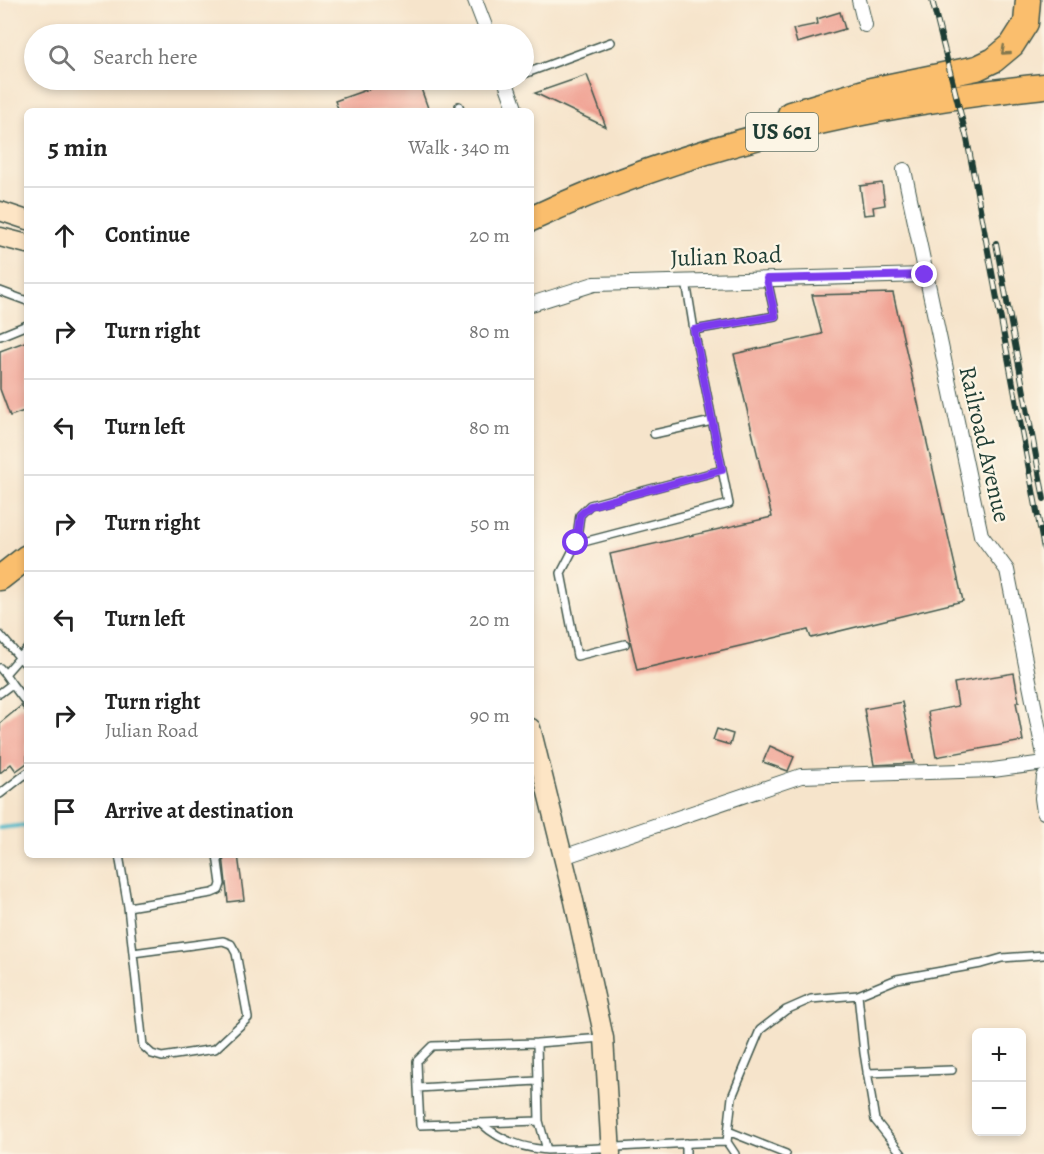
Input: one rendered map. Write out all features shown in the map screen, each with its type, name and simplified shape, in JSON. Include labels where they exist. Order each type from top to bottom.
[{"type":"highway","points":[[790,114],[871,90],[977,68],[994,60],[1012,45],[1026,23],[1028,0]]},
{"type":"highway","name":"US 601","points":[[534,201],[633,160],[725,131],[790,114],[872,96],[1044,71]]},
{"type":"highway","name":"US 601","points":[[534,218],[619,182],[696,155],[805,126],[912,104],[1044,86]]},
{"type":"highway","points":[[0,578],[24,559]]},
{"type":"street","points":[[475,0],[484,24]]},
{"type":"street","points":[[859,0],[865,24]]},
{"type":"street","points":[[509,90],[515,108]]},
{"type":"street","name":"Railroad Avenue","points":[[904,170],[981,535],[1007,570],[1044,755]]},
{"type":"street","points":[[0,211],[24,219]]},
{"type":"street","points":[[0,238],[24,243]]},
{"type":"street","name":"Julian Road","points":[[534,303],[594,284],[925,275]]},
{"type":"street","points":[[534,740],[604,1038],[612,1152]]},
{"type":"street","points":[[563,857],[801,776],[993,770],[1044,763]]},
{"type":"street","points":[[1044,777],[1042,798],[1044,812]]},
{"type":"lane","points":[[534,70],[611,42]]},
{"type":"lane","points":[[694,330],[775,316],[767,279]]},
{"type":"lane","points":[[576,543],[729,504],[686,281]]},
{"type":"lane","points":[[0,291],[24,300]]},
{"type":"lane","points":[[0,336],[24,326]]},
{"type":"lane","points":[[654,434],[712,421]]},
{"type":"lane","points":[[625,644],[577,656],[561,573],[576,543],[580,515],[590,506],[722,470]]},
{"type":"lane","points":[[0,635],[24,663]]},
{"type":"lane","points":[[24,653],[2,671],[24,700]]},
{"type":"lane","points":[[0,693],[12,684]]},
{"type":"lane","points":[[0,794],[24,775]]},
{"type":"lane","points":[[120,858],[128,907],[143,1046],[152,1054],[162,1057],[215,1049],[248,1018],[236,953],[231,944],[223,941],[133,953]]},
{"type":"lane","points":[[128,907],[219,890],[221,884],[217,858]]},
{"type":"lane","points":[[735,1154],[727,1142],[732,1097],[760,1030],[786,1010],[811,999],[858,995],[897,979],[1002,958],[1044,955]]},
{"type":"lane","points":[[858,995],[875,1120],[902,1154]]},
{"type":"lane","points":[[539,1121],[420,1125],[417,1061],[432,1046],[537,1043],[604,1038]]},
{"type":"lane","points":[[537,1043],[539,1121],[546,1150]]},
{"type":"lane","points":[[867,1073],[952,1070]]},
{"type":"lane","points":[[418,1088],[537,1081]]},
{"type":"lane","points":[[481,1123],[492,1133],[527,1149],[612,1152],[686,1143],[727,1142]]},
{"type":"lane","points":[[728,1131],[786,1154]]},
{"type":"lane","points":[[686,1143],[686,1154]]},
{"type":"building","points":[[840,12],[845,29],[797,43],[793,29],[818,24],[817,19]]},
{"type":"building","points":[[587,75],[606,127],[535,93]]},
{"type":"building","points":[[366,90],[422,90],[428,108],[338,108],[335,101]]},
{"type":"building","points":[[882,183],[885,205],[873,207],[874,214],[864,215],[860,186]]},
{"type":"building","points":[[893,293],[963,601],[811,638],[808,630],[637,670],[610,554],[772,517],[734,354],[822,334],[812,295]]},
{"type":"building","points":[[24,342],[24,411],[10,416],[0,389],[0,351]]},
{"type":"building","points":[[1014,673],[1019,702],[1016,702],[1023,741],[936,757],[928,712],[958,706],[954,683]]},
{"type":"building","points":[[902,702],[914,763],[874,765],[864,709]]},
{"type":"building","points":[[21,706],[24,710],[24,765],[16,771],[11,764],[0,773],[0,723]]},
{"type":"building","points":[[717,729],[733,734],[730,745],[713,740]]},
{"type":"building","points":[[770,746],[794,757],[788,771],[763,762]]},
{"type":"building","points":[[223,858],[238,858],[244,900],[228,902]]},
{"type":"waterway","points":[[0,828],[24,825]]},
{"type":"railway","points":[[932,0],[967,139],[1044,549]]},
{"type":"railway","points":[[996,243],[1044,499]]},
{"type":"route","points":[[576,543],[580,515],[590,506],[722,470],[694,330],[775,316],[767,279],[925,275]]}]
